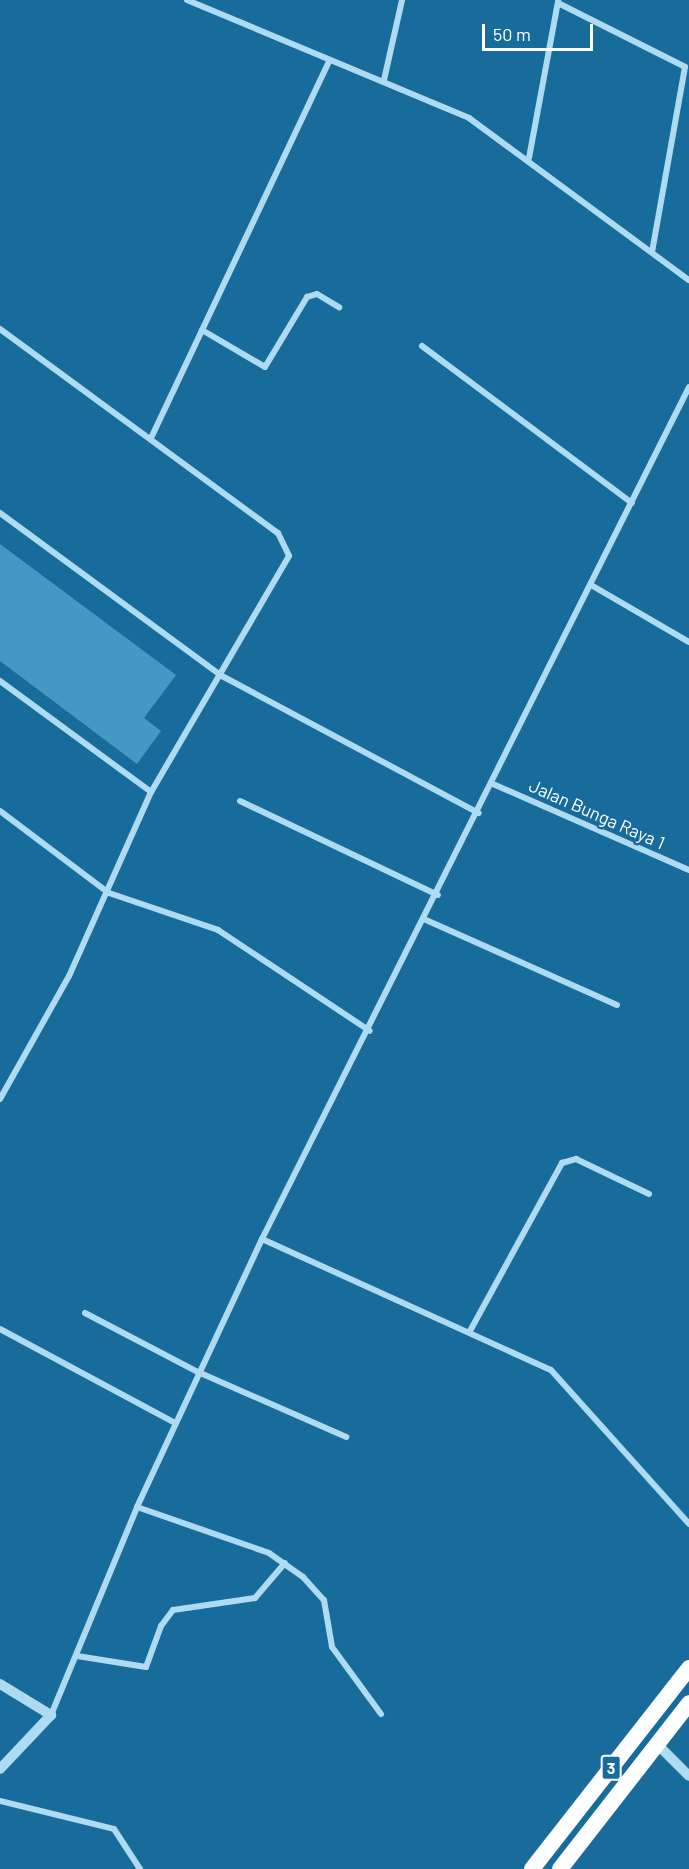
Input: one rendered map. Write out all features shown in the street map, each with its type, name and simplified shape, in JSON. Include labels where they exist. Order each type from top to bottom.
[{"type":"highway","name":"3","points":[[532,1869],[689,1668]]},
{"type":"highway","name":"3","points":[[560,1869],[689,1703]]},
{"type":"street","points":[[187,0],[329,61],[384,80],[469,118],[529,158],[689,280]]},
{"type":"street","points":[[384,80],[402,0]]},
{"type":"street","points":[[529,158],[558,2],[685,67],[652,252]]},
{"type":"street","points":[[152,436],[329,61]]},
{"type":"street","points":[[202,330],[265,368],[307,297],[317,294],[339,307]]},
{"type":"street","points":[[0,329],[152,436],[278,533],[288,549],[288,567],[151,792],[109,893],[0,1099]]},
{"type":"street","points":[[422,346],[632,503]]},
{"type":"street","points":[[0,1769],[51,1715],[137,1507],[198,1372],[262,1239],[426,920],[689,387]]},
{"type":"street","points":[[0,513],[222,676],[478,813]]},
{"type":"street","points":[[591,585],[689,642]]},
{"type":"street","points":[[0,681],[151,792]]},
{"type":"street","name":"Jalan Bunga Raya 1","points":[[493,784],[689,870]]},
{"type":"street","points":[[240,801],[438,895]]},
{"type":"street","points":[[1,815],[109,893],[218,930],[370,1031]]},
{"type":"street","points":[[426,920],[617,1005]]},
{"type":"street","points":[[470,1331],[562,1163],[576,1159],[649,1194]]},
{"type":"street","points":[[262,1239],[470,1331],[551,1370],[689,1524]]},
{"type":"street","points":[[85,1313],[198,1372],[346,1437]]},
{"type":"street","points":[[0,1329],[175,1423]]},
{"type":"street","points":[[137,1507],[285,1563],[324,1600],[332,1647],[381,1714]]},
{"type":"street","points":[[77,1656],[146,1666],[161,1626],[173,1610],[255,1598],[285,1563]]},
{"type":"street","points":[[0,1684],[51,1715]]},
{"type":"street","points":[[657,1744],[689,1776]]},
{"type":"street","points":[[0,1801],[114,1829],[140,1869]]},
{"type":"building","points":[[0,544],[176,675],[144,718],[161,731],[137,764],[0,661]]}]
